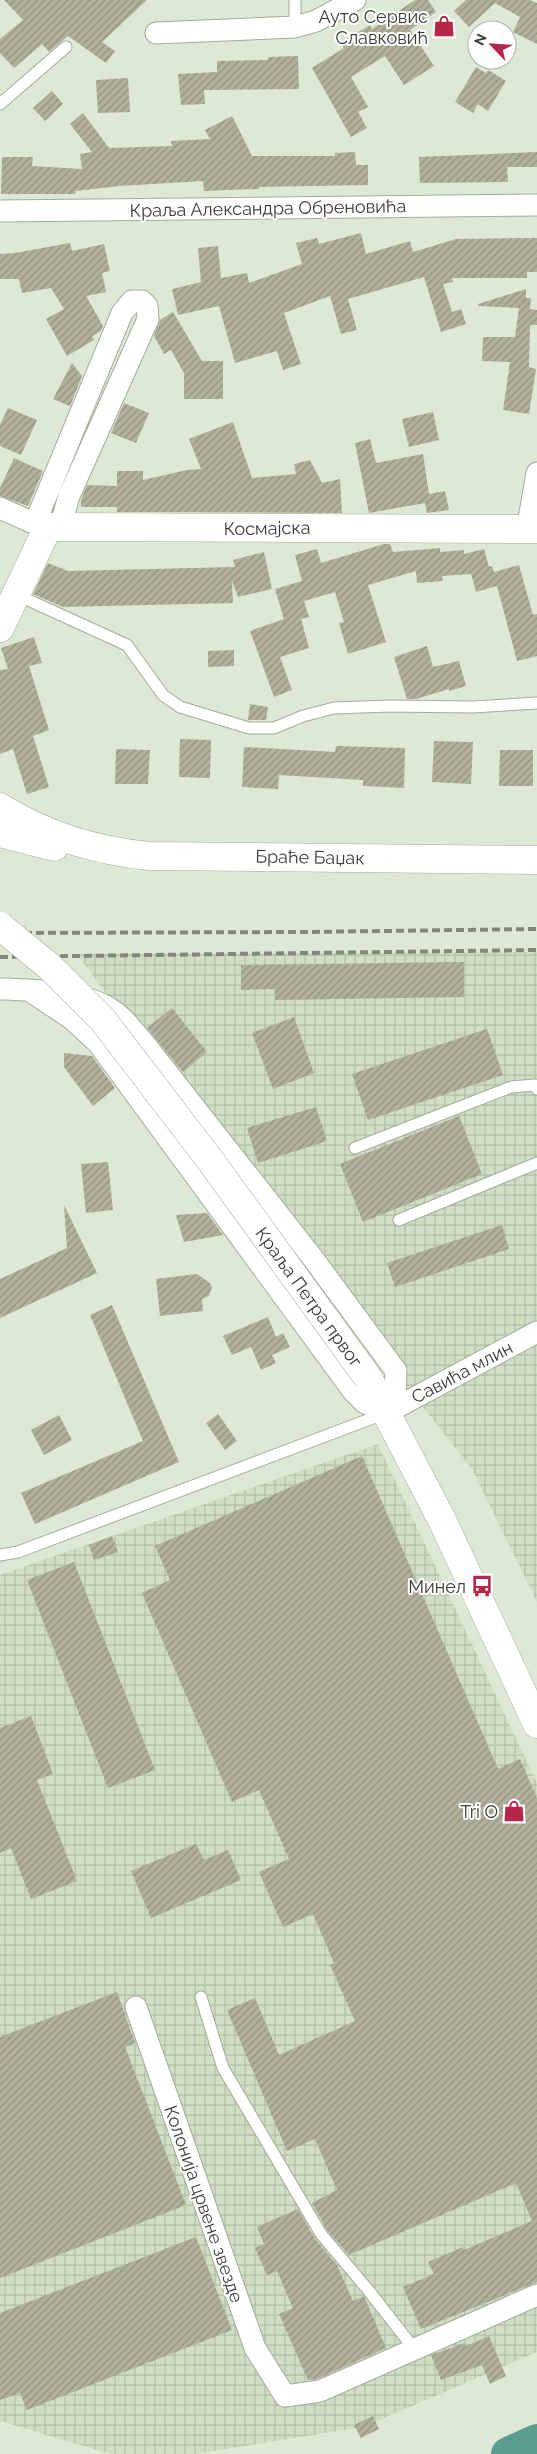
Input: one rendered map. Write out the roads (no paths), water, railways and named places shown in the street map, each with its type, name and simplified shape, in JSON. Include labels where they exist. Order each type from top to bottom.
[{"type":"main road","name":"Космајска","points":[[48,526],[532,530]]},
{"type":"main road","points":[[0,628],[48,526]]},
{"type":"main road","name":"Браће Баџак","points":[[0,807],[29,822],[85,845],[113,852],[150,856],[537,860]]},
{"type":"main road","name":"Браће Баџак","points":[[0,833],[51,846],[85,845]]},
{"type":"main road","name":"Краља Петра првог","points":[[0,926],[50,968],[102,1019],[210,1160],[368,1378],[388,1412],[442,1520],[537,1724]]},
{"type":"street","points":[[156,33],[295,27],[316,21],[355,0]]},
{"type":"street","name":"Краља Александра Обреновића","points":[[0,212],[537,205]]},
{"type":"street","points":[[48,526],[69,496],[110,373]]},
{"type":"street","points":[[532,530],[537,473]]},
{"type":"street","name":"Космајска","points":[[0,508],[48,526]]},
{"type":"street","points":[[0,989],[29,991],[70,995],[108,1007],[119,1015],[144,1043],[312,1256],[396,1371],[395,1395],[388,1412],[366,1403],[353,1391],[98,1043],[66,1015],[29,991]]},
{"type":"street","name":"Савића млин","points":[[388,1412],[537,1332]]},
{"type":"street","name":"Колонија црвене звезде","points":[[136,2007],[255,2348],[285,2396],[320,2391],[415,2350]]},
{"type":"street","points":[[415,2350],[537,2295]]},
{"type":"lane","points":[[295,0],[295,27]]},
{"type":"lane","points":[[0,104],[66,47]]},
{"type":"lane","points":[[15,594],[127,645],[163,695],[180,707],[249,728],[274,728],[303,716],[334,708],[389,706],[473,707],[537,703]]},
{"type":"lane","points":[[355,1148],[512,1087],[535,1085],[537,1089]]},
{"type":"lane","points":[[399,1220],[537,1163]]},
{"type":"lane","points":[[0,1555],[18,1552],[388,1412]]},
{"type":"lane","points":[[201,1997],[223,2068],[321,2234],[415,2350]]},
{"type":"waterway","points":[[508,2454],[537,2441]]},
{"type":"railway","points":[[0,933],[537,929]]},
{"type":"railway","points":[[0,957],[537,950]]},
{"type":"place","name":"Ауто Сервис Славковић","points":[[444,26]]},
{"type":"place","name":"Минел","points":[[482,1586]]},
{"type":"place","name":"Tri O","points":[[514,1811]]}]
